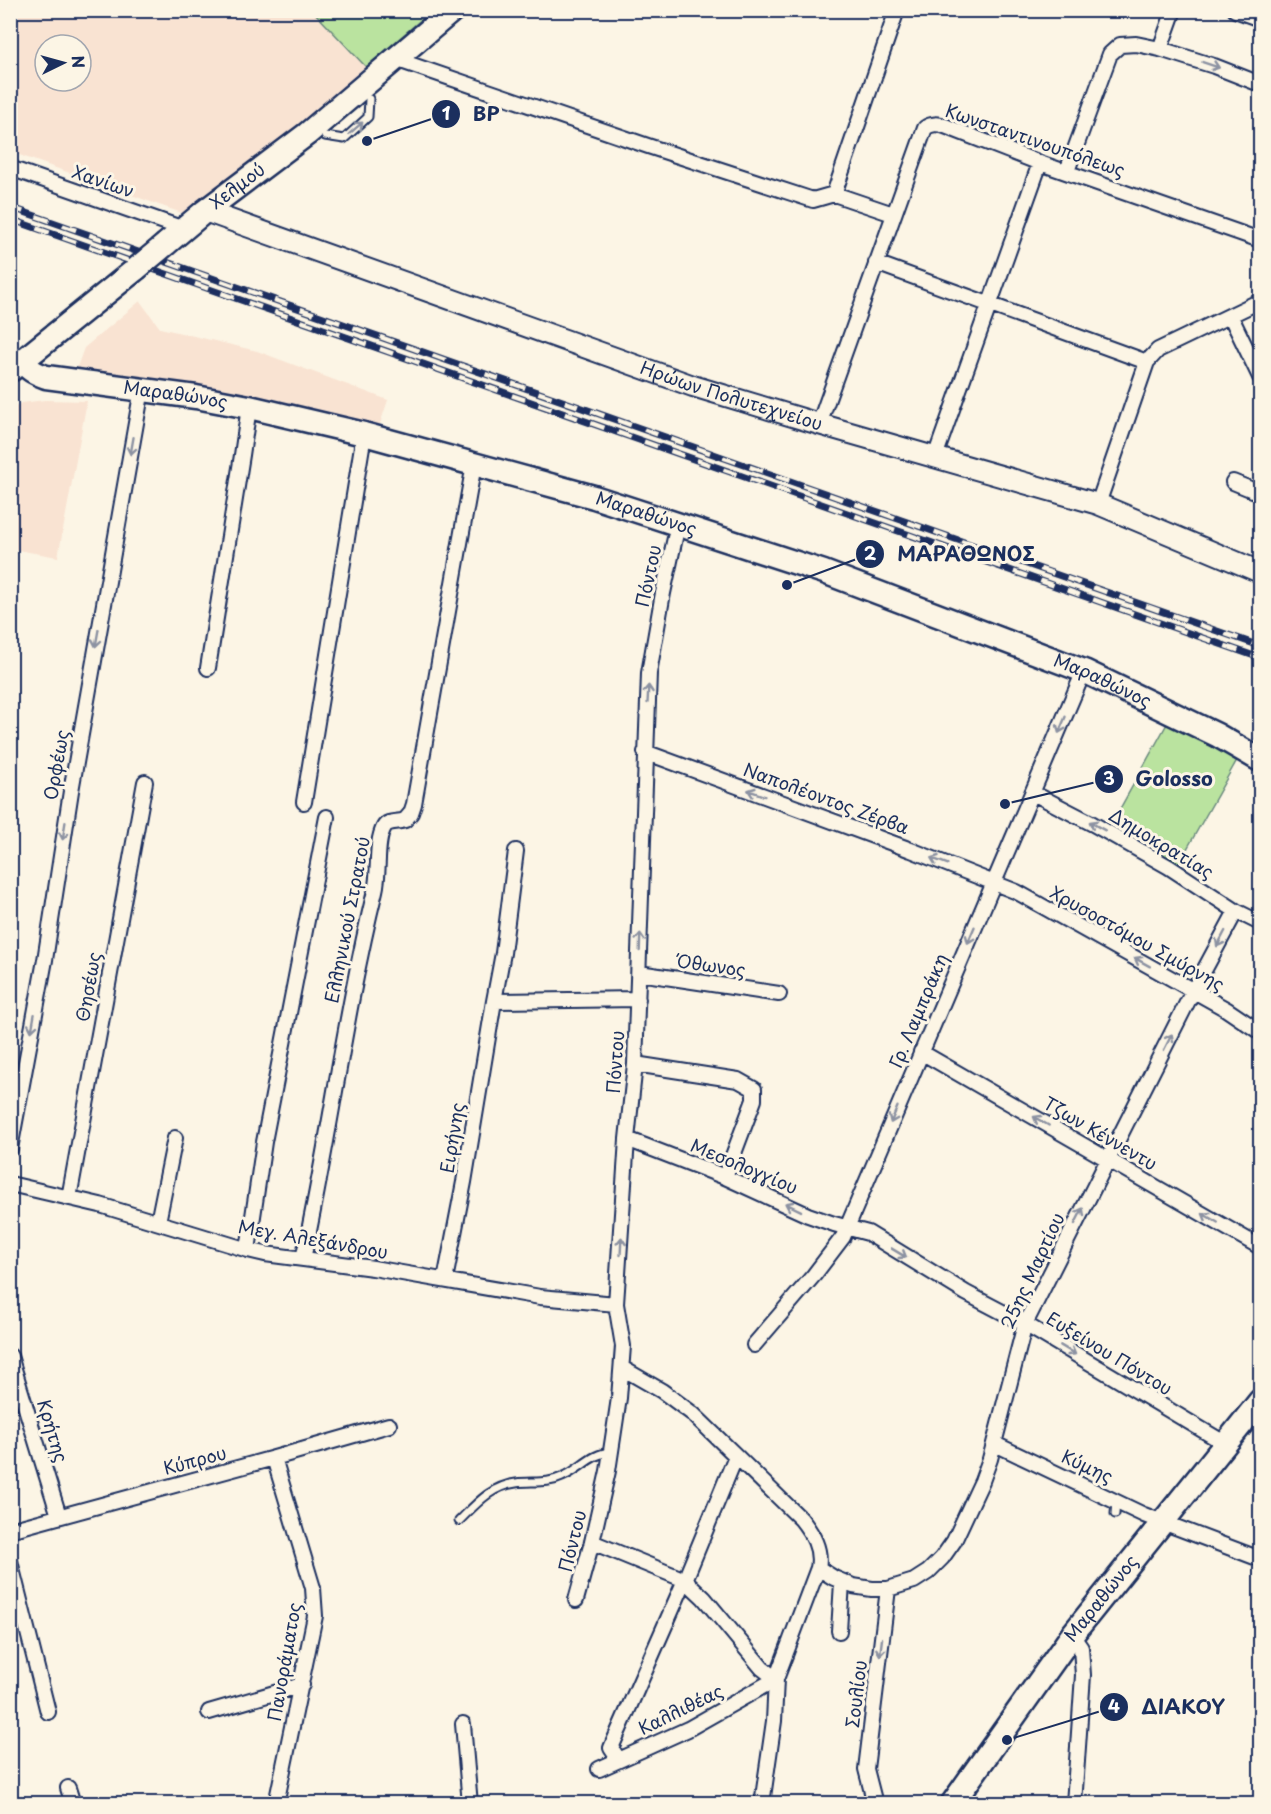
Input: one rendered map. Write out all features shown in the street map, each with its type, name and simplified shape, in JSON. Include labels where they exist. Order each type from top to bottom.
[{"type":"main road","name":"Χελμού","points":[[16,366],[205,211],[307,134],[453,10]]},
{"type":"main road","name":"Μαραθώνος","points":[[16,366],[46,376],[196,397],[249,407],[364,434],[594,497],[824,572],[1084,671],[1217,735],[1260,760]]},
{"type":"main road","name":"Μαραθώνος","points":[[952,1803],[1072,1635],[1260,1401]]},
{"type":"street","points":[[834,194],[897,10]]},
{"type":"street","points":[[1160,49],[1174,10]]},
{"type":"street","points":[[1235,10],[1260,19]]},
{"type":"street","points":[[1067,171],[1111,51],[1120,45],[1129,43],[1160,49],[1260,84]]},
{"type":"street","points":[[395,59],[813,200],[834,194],[893,214]]},
{"type":"street","name":"Κωνσταντινουπόλεως","points":[[819,424],[893,214],[929,125],[945,126],[1040,163],[1260,240]]},
{"type":"street","points":[[935,457],[1040,163]]},
{"type":"street","name":"Χανίων","points":[[10,168],[184,229]]},
{"type":"street","name":"Ηρώων Πολυτεχνείου","points":[[205,211],[693,386],[1098,504],[1260,572]]},
{"type":"street","points":[[876,263],[1148,362]]},
{"type":"street","points":[[1098,504],[1148,362],[1158,350],[1231,317],[1260,301]]},
{"type":"street","points":[[1231,317],[1260,377]]},
{"type":"street","name":"Ορφέως","points":[[10,1149],[45,960],[74,769],[142,389]]},
{"type":"street","points":[[208,668],[249,407]]},
{"type":"street","points":[[304,802],[364,434]]},
{"type":"street","name":"Ελληνικού Στρατού","points":[[303,1260],[351,1000],[377,881],[380,840],[385,825],[405,820],[414,804],[474,464]]},
{"type":"street","points":[[1233,482],[1260,493]]},
{"type":"street","name":"Πόντου","points":[[576,1600],[592,1542],[617,1415],[622,1346],[616,1304],[627,1139],[635,1064],[649,673],[678,524]]},
{"type":"street","name":"Γρ. Λαμπράκη","points":[[754,1345],[837,1246],[847,1228],[1084,671]]},
{"type":"street","name":"Ναπολέοντος Ζέρβα","points":[[645,752],[994,882]]},
{"type":"street","name":"Θησέως","points":[[69,1198],[146,782]]},
{"type":"street","name":"Δημοκρατίας","points":[[1033,793],[1142,852],[1236,911]]},
{"type":"street","points":[[248,1250],[262,1150],[327,817]]},
{"type":"street","name":"Ειρήνης","points":[[445,1280],[509,918],[516,851]]},
{"type":"street","name":"Χρυσοστόμου Σμύρνης","points":[[994,882],[1032,900],[1226,1009],[1260,1032]]},
{"type":"street","points":[[1236,911],[1260,923]]},
{"type":"street","name":"25ης Μαρτίου","points":[[818,1568],[842,1582],[863,1588],[888,1589],[920,1578],[942,1558],[961,1526],[982,1481],[995,1444],[1025,1324],[1193,991],[1236,911]]},
{"type":"street","name":"Όθωνος","points":[[639,974],[779,994]]},
{"type":"street","points":[[494,1000],[638,999]]},
{"type":"street","name":"Τζων Κέννεντυ","points":[[921,1052],[1260,1247]]},
{"type":"street","points":[[635,1064],[738,1080],[754,1089],[754,1100],[725,1177]]},
{"type":"street","points":[[158,1222],[175,1138]]},
{"type":"street","name":"Μεσολογγίου","points":[[627,1139],[725,1177],[808,1215],[847,1228]]},
{"type":"street","name":"Μεγ. Αλεξάνδρου","points":[[10,1184],[158,1222],[248,1250],[303,1260],[373,1268],[540,1297],[616,1304]]},
{"type":"street","name":"Ευξείνου Πόντου","points":[[847,1228],[868,1233],[966,1293],[1025,1324],[1226,1444]]},
{"type":"street","name":"Κρήτης","points":[[10,1356],[59,1516]]},
{"type":"street","points":[[621,1368],[662,1391],[693,1414],[809,1529],[818,1552],[818,1568],[776,1679],[774,1721],[762,1803]]},
{"type":"street","name":"Κύπρου","points":[[10,1530],[389,1425]]},
{"type":"street","name":"Κύμης","points":[[995,1444],[1115,1508],[1163,1522],[1260,1559]]},
{"type":"street","points":[[618,1760],[611,1748],[685,1580],[736,1456]]},
{"type":"street","name":"Πανοράματος","points":[[274,1458],[311,1581],[315,1602],[315,1616],[302,1685],[276,1803]]},
{"type":"street","points":[[592,1542],[685,1580],[704,1598],[762,1668],[776,1679]]},
{"type":"street","points":[[10,1561],[48,1712]]},
{"type":"street","points":[[838,1631],[842,1582]]},
{"type":"street","name":"Σουλίου","points":[[875,1803],[866,1768],[888,1589]]},
{"type":"street","points":[[1072,1635],[1081,1648],[1083,1674],[1074,1803]]},
{"type":"street","name":"Καλλιθέας","points":[[599,1769],[688,1729],[776,1679]]},
{"type":"street","points":[[209,1712],[302,1685]]},
{"type":"street","points":[[463,1724],[470,1803]]},
{"type":"street","points":[[68,1788],[73,1803]]},
{"type":"lane","points":[[325,136],[344,139],[368,117],[369,99]]},
{"type":"lane","points":[[459,1521],[486,1494],[494,1490],[515,1483],[554,1480],[565,1476],[595,1455],[611,1452]]},
{"type":"shaded area","points":[[11,11],[313,11],[366,67],[190,216],[11,152]]},
{"type":"shaded area","points":[[140,301],[160,328],[257,351],[388,400],[378,430],[97,377],[77,367],[84,348]]},
{"type":"shaded area","points":[[45,400],[87,401],[58,557],[11,549],[11,410],[21,403]]},
{"type":"green space","points":[[313,11],[431,11],[366,67]]},
{"type":"green space","points":[[1168,722],[1237,760],[1179,863],[1111,825]]},
{"type":"railway","points":[[10,207],[1260,646]]},
{"type":"railway","points":[[10,219],[1260,658]]},
{"type":"place","name":"BP","points":[[367,141]]},
{"type":"place","name":"ΜΑΡΑΘΩΝΟΣ","points":[[787,585]]},
{"type":"place","name":"Golosso","points":[[1005,804]]},
{"type":"place","name":"ΔΙΑΚΟΥ","points":[[1007,1740]]}]
